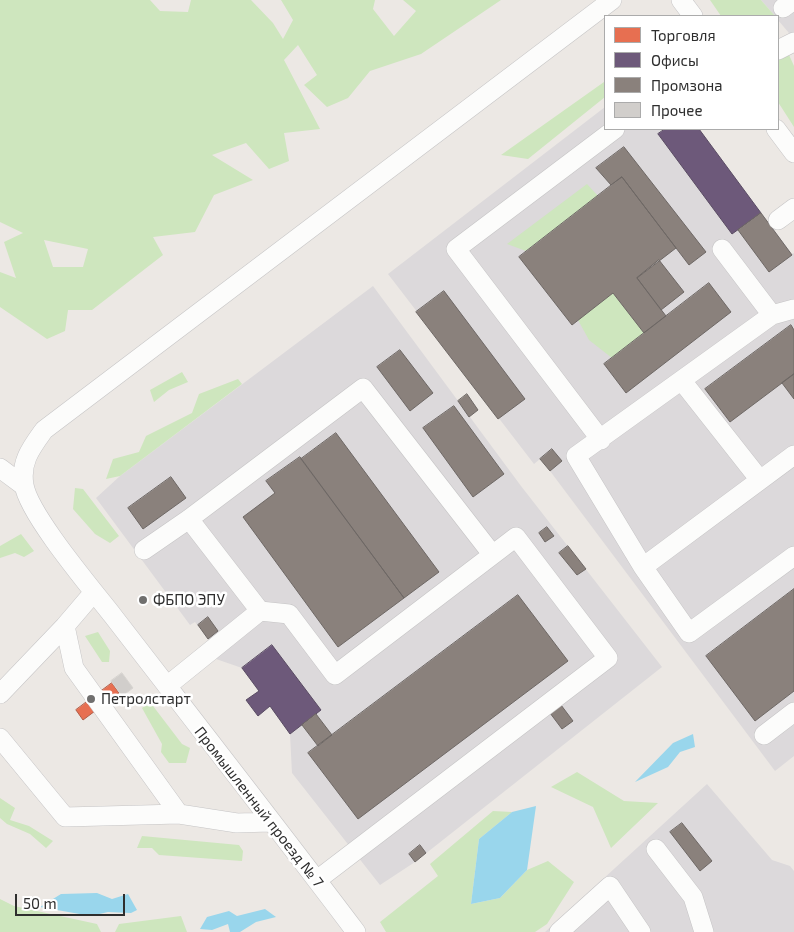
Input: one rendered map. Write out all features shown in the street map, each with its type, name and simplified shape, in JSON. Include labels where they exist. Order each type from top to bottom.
[{"type":"street","points":[[24,486],[23,468],[29,450],[44,430],[612,0]]},
{"type":"street","points":[[681,0],[692,15]]},
{"type":"street","points":[[779,50],[794,42]]},
{"type":"street","points":[[601,440],[456,249],[615,130]]},
{"type":"street","points":[[777,130],[794,153]]},
{"type":"street","points":[[778,220],[794,208]]},
{"type":"street","points":[[722,250],[772,314]]},
{"type":"street","points":[[794,310],[772,314],[601,440],[576,456],[643,567],[688,634],[794,556]]},
{"type":"street","points":[[682,381],[760,480]]},
{"type":"street","points":[[144,550],[189,519],[363,388],[492,554]]},
{"type":"street","points":[[643,567],[794,455]]},
{"type":"street","points":[[0,468],[24,486]]},
{"type":"street","name":"Промышленный проезд № 7","points":[[24,486],[33,509],[94,592],[356,932]]},
{"type":"street","points":[[189,519],[260,611]]},
{"type":"street","points":[[167,686],[260,611],[289,614],[335,675],[516,536],[608,658],[317,880]]},
{"type":"street","points":[[0,694],[66,626],[94,592]]},
{"type":"street","points":[[66,626],[74,668],[180,814]]},
{"type":"street","points":[[764,735],[794,712]]},
{"type":"street","points":[[0,738],[65,817],[180,814],[237,822],[270,822]]},
{"type":"street","points":[[656,849],[693,897],[704,932]]},
{"type":"street","points":[[559,932],[610,886],[641,932]]},
{"type":"shaded area","points":[[761,0],[794,0],[794,39],[779,21],[779,15],[774,15]]},
{"type":"shaded area","points":[[604,108],[604,130],[700,130],[792,254],[794,253],[794,756],[775,771],[550,471],[540,459],[534,464],[388,274]]},
{"type":"shaded area","points":[[373,286],[521,486],[662,667],[415,862],[380,885],[292,773],[290,734],[270,707],[258,716],[246,700],[258,691],[242,668],[216,659],[210,652],[211,643],[195,622],[190,625],[96,498],[120,476]]},
{"type":"shaded area","points":[[707,784],[772,860],[790,866],[794,871],[794,932],[545,932]]},
{"type":"green space","points":[[0,0],[150,0],[160,11],[188,12],[191,0],[251,0],[273,23],[283,39],[293,20],[281,0],[375,0],[373,9],[394,36],[416,11],[403,0],[501,0],[421,54],[370,71],[348,98],[327,107],[304,85],[317,75],[298,45],[284,60],[320,129],[284,133],[289,161],[269,169],[246,143],[212,155],[253,180],[214,195],[195,232],[153,237],[163,255],[92,310],[68,310],[65,331],[47,339],[0,307],[0,272],[16,278],[4,242],[23,233],[0,222]],"holes":[[[44,240],[88,249],[83,267],[53,267]]]},
{"type":"green space","points":[[710,0],[761,0],[774,15],[720,15]]},
{"type":"green space","points":[[785,46],[794,66],[794,127],[779,104],[779,52]]},
{"type":"green space","points":[[604,82],[604,98],[528,159],[501,155]]},
{"type":"green space","points":[[587,184],[598,196],[526,251],[507,244]]},
{"type":"green space","points":[[613,293],[644,333],[612,358],[589,340],[578,320]]},
{"type":"green space","points":[[182,372],[188,382],[169,390],[154,402],[150,390]]},
{"type":"green space","points":[[238,379],[242,384],[120,476],[106,479],[113,459],[139,452],[146,436],[192,413],[199,394]]},
{"type":"green space","points":[[75,488],[83,489],[119,536],[110,543],[95,534],[73,509]]},
{"type":"green space","points":[[21,534],[34,551],[24,557],[15,553],[0,558],[0,546]]},
{"type":"green space","points":[[98,632],[110,651],[109,662],[102,662],[85,636]]},
{"type":"green space","points":[[150,702],[182,744],[190,748],[186,763],[169,763],[161,752],[162,744],[142,708]]},
{"type":"green space","points":[[577,772],[624,801],[658,803],[611,848],[593,807],[551,787]]},
{"type":"green space","points":[[0,798],[15,808],[10,820],[29,826],[53,841],[46,848],[30,834],[7,824],[0,818]]},
{"type":"green space","points":[[493,811],[512,812],[479,839],[471,904],[500,898],[527,870],[548,861],[574,882],[547,924],[535,932],[386,932],[380,922],[438,876],[430,864]]},
{"type":"green space","points":[[142,836],[239,845],[243,851],[242,861],[159,855],[152,848],[137,848]]},
{"type":"green space","points":[[0,899],[14,906],[97,924],[101,932],[0,932]]},
{"type":"green space","points":[[181,916],[187,932],[115,932],[119,924]]},
{"type":"water","points":[[693,734],[695,747],[680,752],[668,767],[635,782],[673,743]]},
{"type":"water","points":[[536,806],[527,870],[500,898],[471,904],[479,839],[512,812]]},
{"type":"water","points":[[97,893],[112,899],[128,894],[137,910],[131,913],[108,912],[91,916],[40,907],[61,894]]},
{"type":"water","points":[[265,909],[276,917],[256,922],[240,932],[230,932],[228,924],[212,930],[200,929],[207,917],[229,911],[237,916]]},
{"type":"building: Торговля","points":[[112,683],[119,693],[83,720],[76,710]]},
{"type":"building: Офисы","points":[[664,130],[700,130],[761,213],[732,234],[658,134]]},
{"type":"building: Офисы","points":[[272,645],[321,710],[290,734],[270,706],[258,716],[246,700],[259,691],[242,668]]},
{"type":"building: Промзона","points":[[624,147],[706,252],[689,265],[622,177],[611,185],[596,168]]},
{"type":"building: Промзона","points":[[622,177],[676,248],[637,278],[666,316],[644,333],[613,293],[572,325],[519,257]]},
{"type":"building: Промзона","points":[[761,213],[792,255],[769,272],[738,230]]},
{"type":"building: Промзона","points":[[659,260],[684,292],[661,310],[637,278]]},
{"type":"building: Промзона","points":[[709,283],[731,312],[626,393],[604,364]]},
{"type":"building: Промзона","points":[[444,291],[525,399],[498,419],[416,312]]},
{"type":"building: Промзона","points":[[791,325],[794,330],[794,374],[730,422],[705,389]]},
{"type":"building: Промзона","points":[[400,350],[433,393],[410,411],[377,367]]},
{"type":"building: Промзона","points":[[794,374],[794,399],[782,383]]},
{"type":"building: Промзона","points":[[467,394],[478,410],[469,417],[458,401]]},
{"type":"building: Промзона","points":[[454,406],[504,474],[473,497],[423,428]]},
{"type":"building: Промзона","points":[[336,433],[439,572],[404,598],[301,459]]},
{"type":"building: Промзона","points":[[552,449],[562,461],[550,471],[540,459]]},
{"type":"building: Промзона","points":[[300,457],[404,598],[338,647],[243,517],[275,493],[266,481]]},
{"type":"building: Промзона","points":[[171,477],[186,498],[143,529],[128,508]]},
{"type":"building: Промзона","points":[[547,527],[554,536],[545,542],[539,533]]},
{"type":"building: Промзона","points":[[568,546],[586,569],[577,575],[559,553]]},
{"type":"building: Промзона","points":[[794,589],[794,691],[755,721],[706,656]]},
{"type":"building: Промзона","points":[[518,595],[568,661],[358,819],[308,753]]},
{"type":"building: Промзона","points":[[208,617],[218,631],[208,639],[198,625]]},
{"type":"building: Промзона","points":[[561,705],[573,721],[562,729],[550,713]]},
{"type":"building: Промзона","points":[[316,714],[332,735],[318,746],[302,725]]},
{"type":"building: Промзона","points":[[682,823],[712,861],[700,871],[670,832]]},
{"type":"building: Промзона","points":[[420,845],[426,853],[415,862],[409,854]]},
{"type":"building: Прочее","points":[[122,673],[133,688],[122,696],[111,681]]},
{"type":"place","name":"ФБПО ЭПУ","points":[[143,600]]},
{"type":"place","name":"Петролстарт","points":[[91,699]]}]
